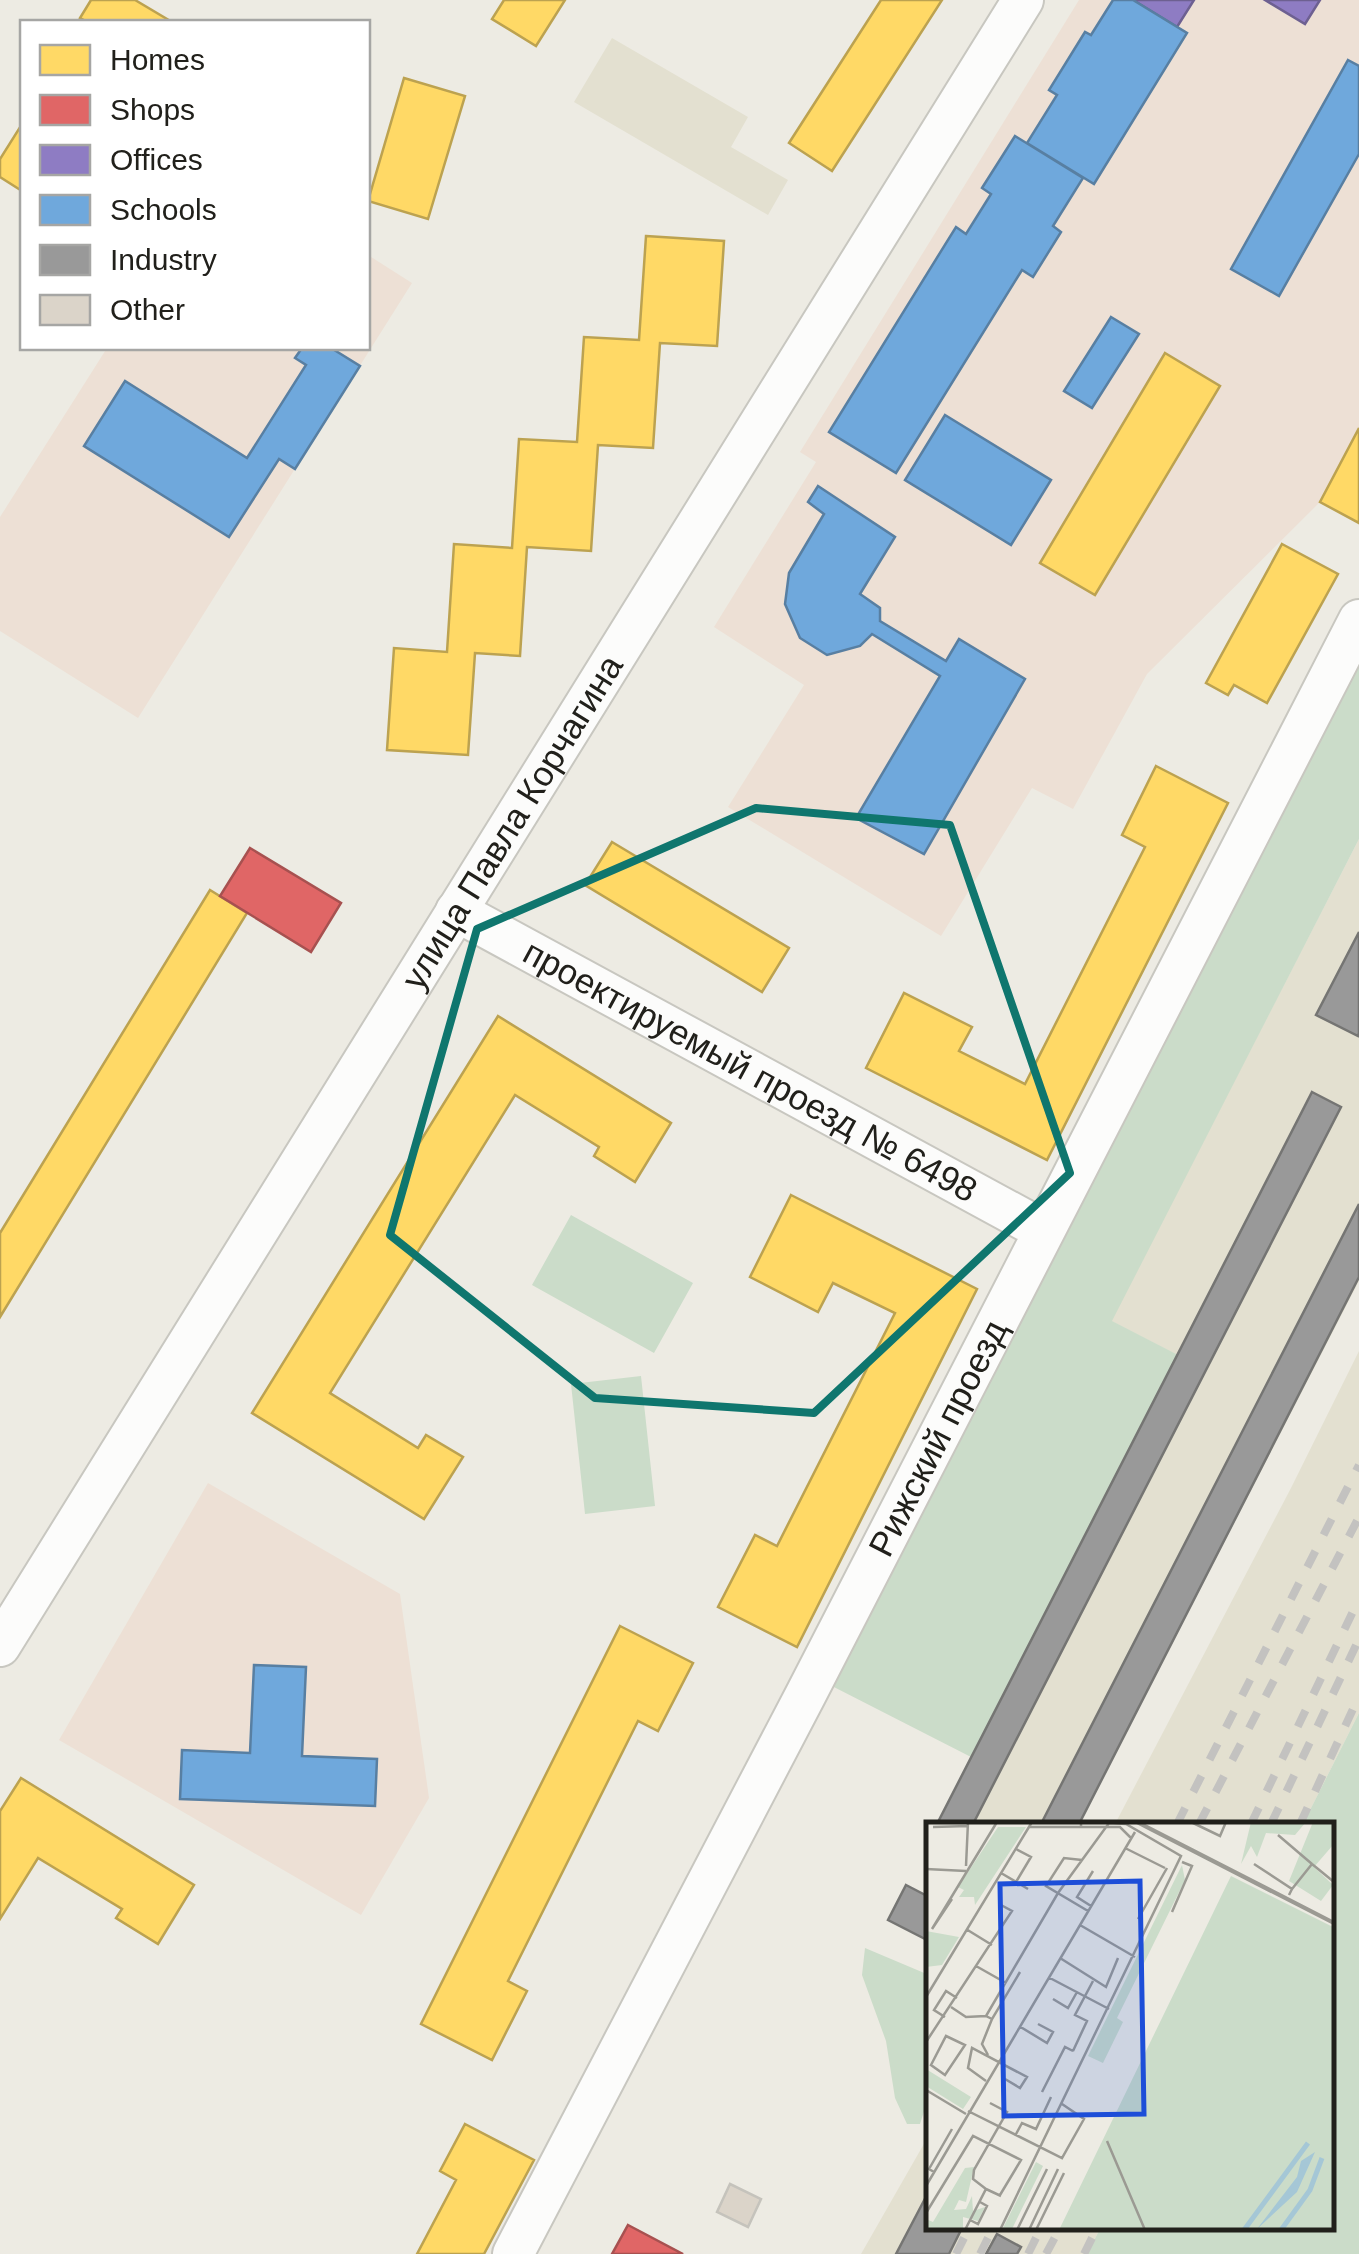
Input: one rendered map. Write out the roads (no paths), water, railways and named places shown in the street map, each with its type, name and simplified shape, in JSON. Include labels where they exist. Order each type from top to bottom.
[{"type":"street","name":"улица Павла Корчагина","points":[[0,1646],[1023,0]]},
{"type":"street","name":"Рижский проезд","points":[[513,2254],[1359,620]]},
{"type":"street","name":"проектируемый проезд № 6498","points":[[456,912],[1042,1230]]},
{"type":"railway","points":[[1178,1822],[1359,1465]]},
{"type":"railway","points":[[1200,1822],[1359,1517]]},
{"type":"railway","points":[[1252,1822],[1359,1599]]},
{"type":"railway","points":[[1272,1822],[1359,1639]]},
{"type":"railway","points":[[1301,1822],[1359,1696]]},
{"type":"railway","points":[[956,2254],[968,2229]]},
{"type":"railway","points":[[980,2254],[992,2229]]},
{"type":"railway","points":[[1028,2254],[1040,2229]]},
{"type":"railway","points":[[1046,2254],[1059,2229]]},
{"type":"railway","points":[[1084,2254],[1096,2229]]}]
